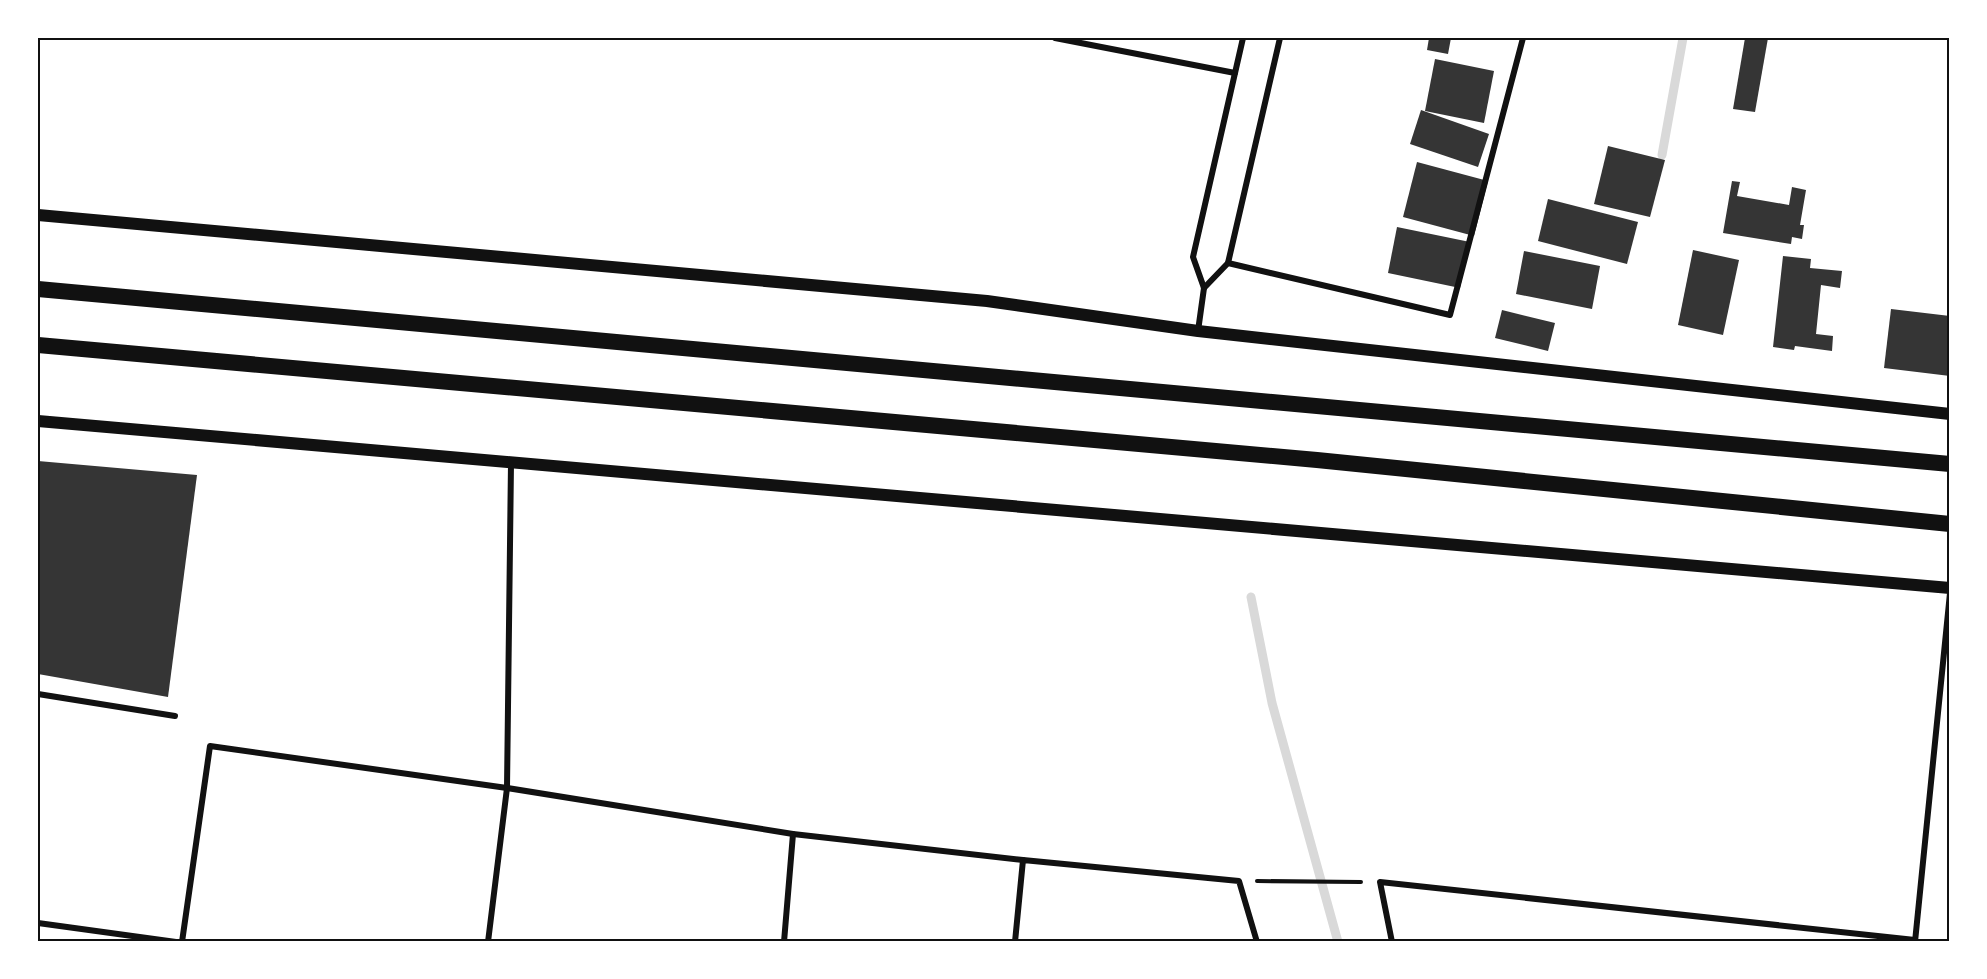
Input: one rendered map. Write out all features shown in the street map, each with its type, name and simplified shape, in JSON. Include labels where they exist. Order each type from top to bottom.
[{"type":"highway","points":[[43,289],[1950,464]]},
{"type":"highway","points":[[44,345],[1305,459],[1950,524]]},
{"type":"main road","points":[[38,215],[975,300],[1198,331],[1950,414]]},
{"type":"main road","points":[[38,421],[1950,588]]},
{"type":"street","points":[[1055,38],[1235,73]]},
{"type":"street","points":[[1198,331],[1204,288],[1193,257],[1243,38]]},
{"type":"street","points":[[1204,288],[1228,263],[1280,38]]},
{"type":"street","points":[[1228,263],[1450,315],[1523,38]]},
{"type":"street","points":[[488,942],[507,788],[510,463]]},
{"type":"street","points":[[1392,942],[1380,882],[1915,941],[1950,593]]},
{"type":"street","points":[[38,694],[175,716]]},
{"type":"street","points":[[182,942],[210,746],[507,788],[793,834],[1239,881],[1257,942]]},
{"type":"street","points":[[784,942],[793,834]]},
{"type":"street","points":[[1015,942],[1023,860]]},
{"type":"street","points":[[38,923],[176,942]]},
{"type":"path","points":[[1239,881],[1380,882]]},
{"type":"building","points":[[1429,38],[1451,38],[1448,54],[1427,50]]},
{"type":"building","points":[[1745,38],[1768,38],[1755,112],[1733,109]]},
{"type":"building","points":[[1435,59],[1494,71],[1484,123],[1425,111]]},
{"type":"building","points":[[1421,110],[1489,134],[1478,167],[1410,144]]},
{"type":"building","points":[[1608,146],[1665,160],[1650,217],[1594,204]]},
{"type":"building","points":[[1417,162],[1488,181],[1474,236],[1403,217]]},
{"type":"building","points":[[1732,181],[1740,182],[1737,196],[1789,205],[1792,187],[1806,190],[1800,225],[1804,225],[1802,239],[1792,237],[1791,244],[1723,233]]},
{"type":"building","points":[[1548,199],[1638,222],[1627,264],[1538,241]]},
{"type":"building","points":[[1397,227],[1470,242],[1460,288],[1388,273]]},
{"type":"building","points":[[1693,250],[1739,260],[1723,335],[1678,325]]},
{"type":"building","points":[[1524,251],[1600,266],[1592,309],[1516,294]]},
{"type":"building","points":[[1783,256],[1811,259],[1810,268],[1842,271],[1840,288],[1821,285],[1816,334],[1833,336],[1832,351],[1795,346],[1794,350],[1773,347]]},
{"type":"building","points":[[1891,309],[1950,316],[1950,376],[1884,368]]},
{"type":"building","points":[[1502,310],[1555,323],[1548,351],[1495,338]]},
{"type":"building","points":[[38,461],[197,475],[168,697],[38,674]]},
{"type":"waterway","points":[[1662,155],[1683,38]]},
{"type":"waterway","points":[[1251,597],[1272,703],[1338,942]]}]
